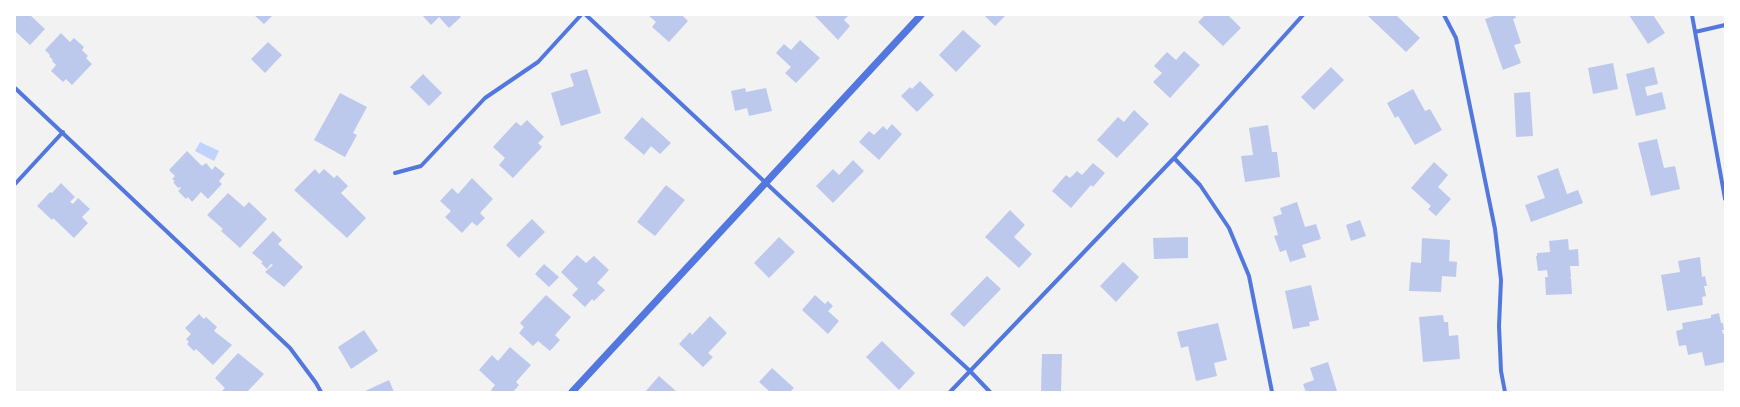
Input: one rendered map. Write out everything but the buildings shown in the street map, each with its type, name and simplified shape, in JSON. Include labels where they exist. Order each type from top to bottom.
[{"type":"street","points":[[395,173],[420,166],[485,98],[538,62],[582,15]]},
{"type":"street","points":[[586,15],[765,183],[970,371],[990,392]]},
{"type":"street","points":[[572,392],[921,15]]},
{"type":"street","points":[[950,392],[1174,158],[1303,15]]},
{"type":"street","points":[[1444,15],[1456,38],[1495,229],[1502,280],[1499,326],[1501,370],[1505,392]]},
{"type":"street","points":[[1692,15],[1725,199]]},
{"type":"street","points":[[1695,32],[1725,25]]},
{"type":"street","points":[[15,88],[290,348],[321,392]]},
{"type":"street","points":[[15,184],[63,132]]},
{"type":"street","points":[[1174,158],[1200,185],[1229,228],[1249,276],[1272,392]]},
{"type":"water","points":[[200,142],[219,151],[214,161],[195,151]]}]
